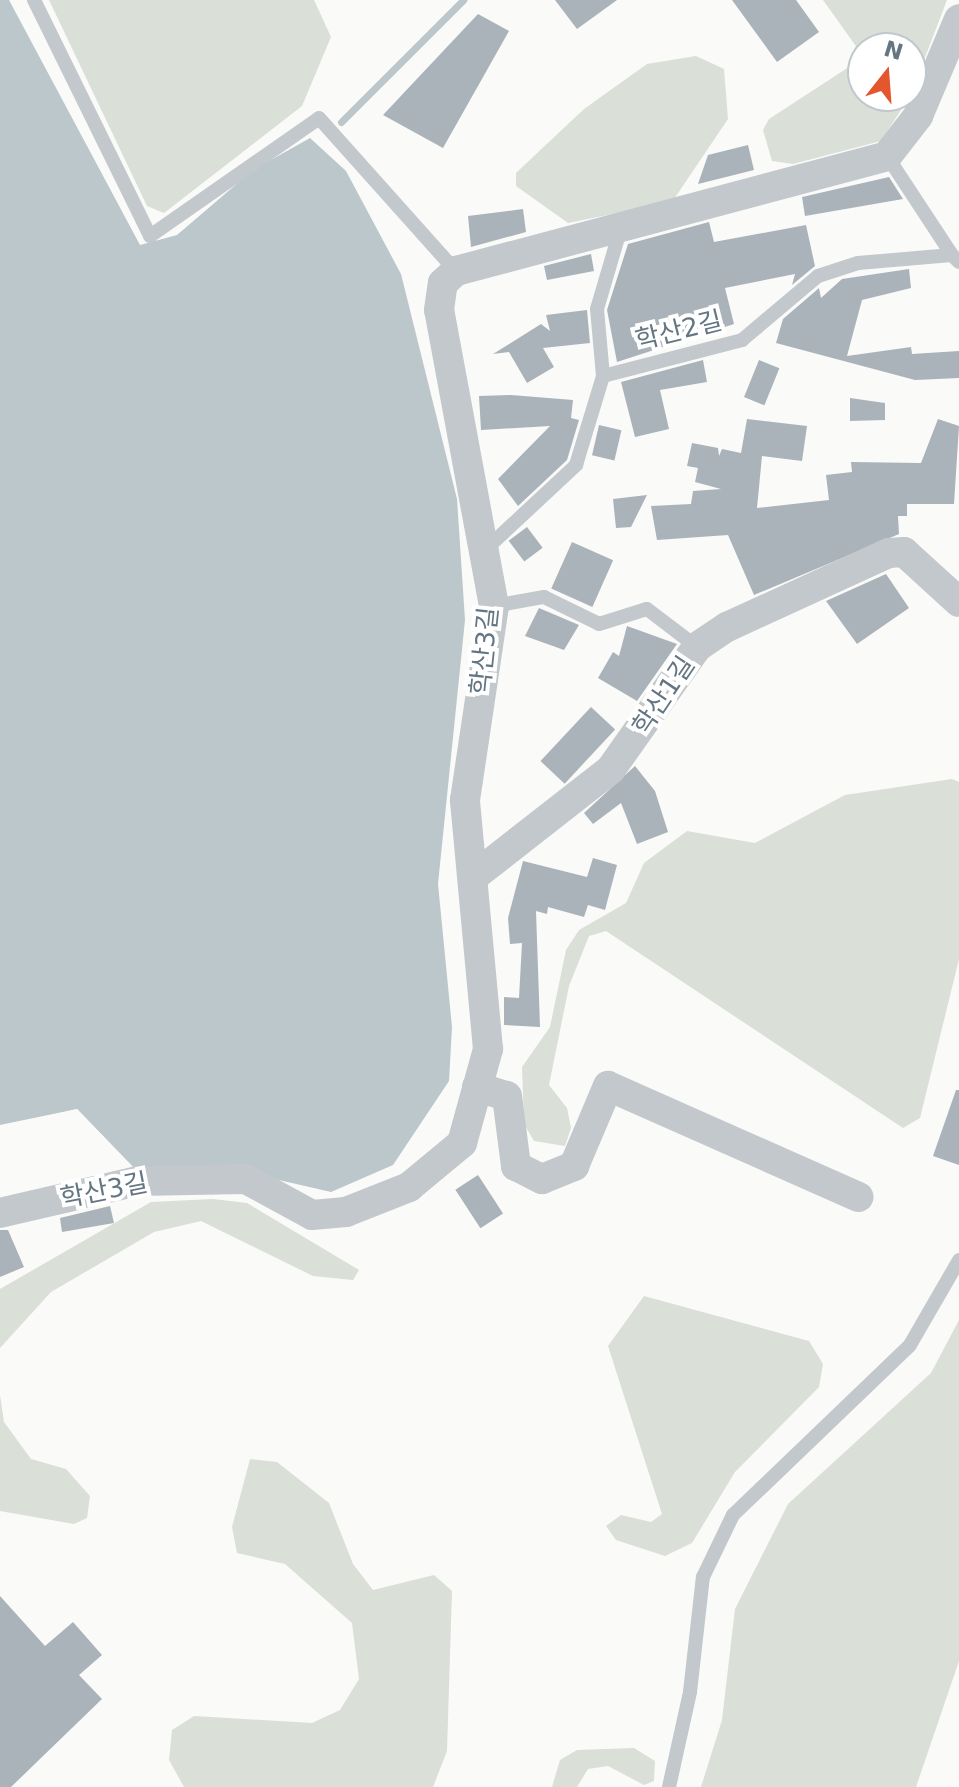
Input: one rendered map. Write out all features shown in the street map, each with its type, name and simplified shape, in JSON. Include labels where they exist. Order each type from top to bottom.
[{"type":"street","points":[[456,271],[620,231],[887,156],[918,116],[959,19]]},
{"type":"street","name":"학산3길","points":[[0,1213],[137,1181],[246,1179],[312,1215],[346,1212],[409,1187],[462,1143],[488,1049],[465,800],[494,606],[439,310],[443,283],[456,271]]},
{"type":"street","name":"학산1길","points":[[473,877],[611,769],[697,647],[889,553],[904,552],[959,602]]},
{"type":"street","points":[[477,1087],[507,1096],[516,1166],[542,1179],[574,1166],[608,1086],[859,1197]]},
{"type":"lane","points":[[34,0],[150,236],[319,118],[456,271]]},
{"type":"lane","points":[[887,156],[955,258]]},
{"type":"lane","points":[[483,552],[576,465],[603,376],[597,309],[620,231]]},
{"type":"lane","name":"학산2길","points":[[603,376],[742,340],[818,276],[858,263],[955,258]]},
{"type":"lane","points":[[494,606],[544,597],[599,624],[647,609],[697,647]]},
{"type":"lane","points":[[669,1787],[690,1692],[703,1577],[733,1515],[910,1345],[959,1260]]},
{"type":"shaded area","points":[[0,0],[9,0],[140,245],[177,235],[253,170],[310,138],[346,171],[401,274],[457,499],[465,620],[438,884],[452,1027],[449,1081],[393,1165],[331,1192],[235,1170],[134,1168],[77,1109],[0,1125]]},
{"type":"shaded area","points":[[49,0],[314,0],[331,37],[302,106],[164,213],[147,206]]},
{"type":"shaded area","points":[[823,0],[947,0],[927,52],[927,32],[847,34]]},
{"type":"shaded area","points":[[696,56],[724,69],[728,119],[672,202],[568,223],[516,186],[516,173],[584,109],[647,64]]},
{"type":"shaded area","points":[[847,68],[847,112],[900,112],[881,141],[793,164],[772,161],[763,130],[769,119]]},
{"type":"shaded area","points":[[952,779],[959,782],[959,959],[920,1118],[903,1128],[606,931],[589,936],[569,986],[549,1085],[567,1108],[571,1128],[565,1146],[534,1141],[524,1124],[522,1067],[550,1027],[566,950],[579,930],[626,903],[644,863],[687,831],[755,843],[845,795]]},
{"type":"shaded area","points":[[213,1199],[247,1203],[359,1270],[353,1280],[313,1276],[201,1221],[154,1232],[51,1292],[0,1348],[0,1289],[151,1202]]},
{"type":"shaded area","points":[[644,1296],[809,1341],[823,1364],[819,1387],[735,1472],[692,1543],[665,1556],[616,1540],[606,1526],[621,1515],[651,1522],[662,1514],[608,1346]]},
{"type":"shaded area","points":[[959,1320],[959,1661],[916,1787],[701,1787],[722,1720],[735,1609],[788,1504],[931,1373]]},
{"type":"shaded area","points":[[0,1395],[4,1422],[31,1459],[66,1469],[90,1496],[87,1518],[74,1524],[0,1511]]},
{"type":"shaded area","points":[[250,1459],[277,1462],[329,1503],[353,1564],[373,1590],[434,1575],[452,1591],[447,1751],[433,1787],[184,1787],[169,1760],[172,1730],[194,1716],[312,1723],[340,1710],[359,1679],[352,1623],[285,1564],[237,1553],[232,1527]]},
{"type":"shaded area","points":[[634,1748],[655,1761],[654,1781],[644,1785],[608,1766],[588,1769],[577,1787],[552,1787],[560,1760],[577,1750]]},
{"type":"pier","points":[[77,1109],[134,1168],[132,1171],[75,1113],[0,1129]]},
{"type":"building","points":[[555,0],[617,0],[577,29]]},
{"type":"building","points":[[732,0],[796,0],[819,32],[777,62]]},
{"type":"building","points":[[478,14],[509,31],[443,148],[383,115]]},
{"type":"building","points":[[748,145],[754,170],[698,184],[708,155]]},
{"type":"building","points":[[889,177],[903,199],[805,216],[802,197]]},
{"type":"building","points":[[523,209],[526,232],[471,247],[468,216]]},
{"type":"building","points":[[709,222],[714,242],[806,225],[815,266],[792,285],[795,274],[725,288],[734,324],[617,362],[607,310],[628,244]]},
{"type":"building","points":[[591,254],[594,271],[547,280],[544,266]]},
{"type":"building","points":[[909,269],[911,288],[862,300],[847,356],[911,347],[912,354],[959,351],[959,378],[915,380],[776,343],[783,319],[819,288],[821,298],[842,279]]},
{"type":"building","points":[[587,310],[590,343],[543,348],[554,367],[527,383],[509,352],[493,354],[541,324],[550,331],[546,315]]},
{"type":"building","points":[[703,360],[707,382],[660,390],[669,429],[635,437],[621,382]]},
{"type":"building","points":[[759,360],[779,368],[764,405],[744,397]]},
{"type":"building","points":[[479,396],[573,400],[571,418],[579,420],[567,460],[518,506],[498,479],[550,426],[481,430]]},
{"type":"building","points":[[850,398],[885,403],[885,420],[850,421]]},
{"type":"building","points":[[747,419],[807,426],[802,461],[762,456],[757,508],[829,500],[826,475],[852,472],[851,462],[921,463],[938,419],[959,426],[954,504],[907,504],[907,516],[898,516],[899,534],[754,595],[728,535],[657,540],[651,506],[691,504],[693,491],[721,489],[695,482],[698,468],[687,466],[692,443],[718,448],[719,456],[722,449],[741,453]]},
{"type":"building","points":[[599,425],[621,430],[614,460],[592,455]]},
{"type":"building","points":[[647,495],[631,527],[616,528],[613,499]]},
{"type":"building","points":[[527,527],[543,548],[524,562],[509,541]]},
{"type":"building","points":[[572,542],[613,560],[592,607],[551,589]]},
{"type":"building","points":[[886,574],[909,608],[857,644],[826,601]]},
{"type":"building","points":[[539,608],[579,625],[564,650],[525,636]]},
{"type":"building","points":[[627,626],[677,644],[637,701],[598,678],[613,652],[619,656]]},
{"type":"building","points":[[591,707],[615,730],[565,784],[541,761]]},
{"type":"building","points":[[635,766],[655,791],[668,832],[637,844],[621,803],[593,824],[584,813]]},
{"type":"building","points":[[593,858],[617,865],[605,910],[588,905],[584,917],[548,907],[547,914],[536,911],[540,1027],[504,1025],[504,997],[519,998],[522,943],[510,944],[508,918],[523,861],[587,877]]},
{"type":"building","points":[[956,1090],[959,1090],[959,1165],[933,1156]]},
{"type":"building","points":[[478,1175],[503,1214],[480,1228],[455,1190]]},
{"type":"building","points":[[110,1206],[114,1223],[62,1232],[60,1218]]},
{"type":"building","points":[[0,1230],[8,1230],[24,1267],[0,1277]]},
{"type":"building","points":[[0,1596],[45,1646],[73,1622],[102,1655],[79,1675],[102,1699],[11,1787],[0,1787]]},
{"type":"waterway","points":[[341,122],[463,0]]}]
